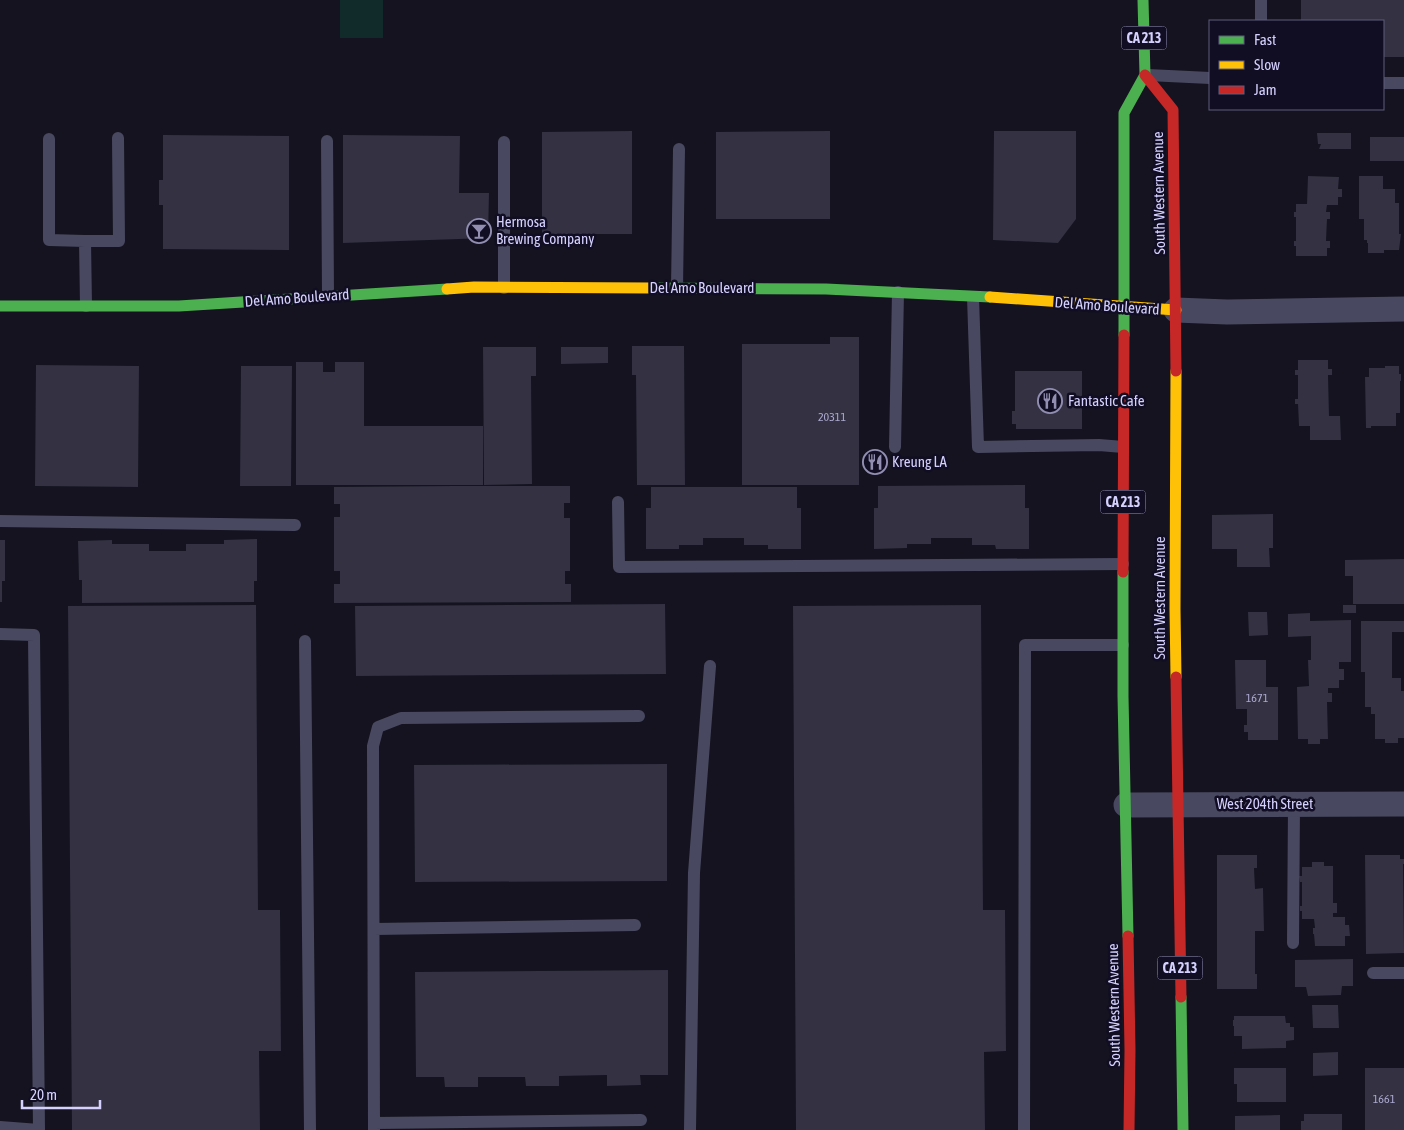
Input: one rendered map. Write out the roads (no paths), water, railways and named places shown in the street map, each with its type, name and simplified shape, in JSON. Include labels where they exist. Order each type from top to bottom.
[{"type":"main road","name":"CA 213","points":[[1143,0],[1145,75]]},
{"type":"main road","name":"South Western Avenue","points":[[1129,1130],[1130,1050],[1123,645],[1124,112],[1145,75],[1173,110],[1176,310],[1175,609],[1183,1130]]},
{"type":"main road","name":"Del Amo Boulevard","points":[[0,306],[179,306],[474,287],[826,289],[1176,310]]},
{"type":"street","name":"Del Amo Boulevard","points":[[1176,310],[1227,312],[1404,309]]},
{"type":"street","name":"West 204th Street","points":[[1126,805],[1404,804]]},
{"type":"lane","points":[[1261,0],[1261,20]]},
{"type":"lane","points":[[1145,75],[1209,78]]},
{"type":"lane","points":[[1384,83],[1404,83]]},
{"type":"lane","points":[[49,139],[49,240],[119,241],[118,138]]},
{"type":"lane","points":[[327,141],[328,296]]},
{"type":"lane","points":[[504,142],[504,288]]},
{"type":"lane","points":[[676,288],[679,149]]},
{"type":"lane","points":[[85,241],[86,306]]},
{"type":"lane","points":[[896,448],[898,292]]},
{"type":"lane","points":[[973,297],[978,447],[1099,445],[1123,447]]},
{"type":"lane","points":[[618,502],[619,567],[1123,564]]},
{"type":"lane","points":[[0,521],[295,525]]},
{"type":"lane","points":[[0,634],[34,635],[39,1130],[0,1127]]},
{"type":"lane","points":[[305,641],[310,1130]]},
{"type":"lane","points":[[1024,1130],[1025,645],[1123,645]]},
{"type":"lane","points":[[690,1130],[694,874],[710,666]]},
{"type":"lane","points":[[639,716],[401,718],[378,728],[373,746],[374,1127],[641,1120]]},
{"type":"lane","points":[[1293,943],[1294,804]]},
{"type":"lane","points":[[374,929],[635,925]]},
{"type":"lane","points":[[1374,973],[1404,973]]},
{"type":"place","name":"Hermosa Brewing Company","points":[[479,231]]},
{"type":"place","name":"Fantastic Cafe","points":[[1050,401]]},
{"type":"place","name":"Kreung LA","points":[[875,462]]}]
